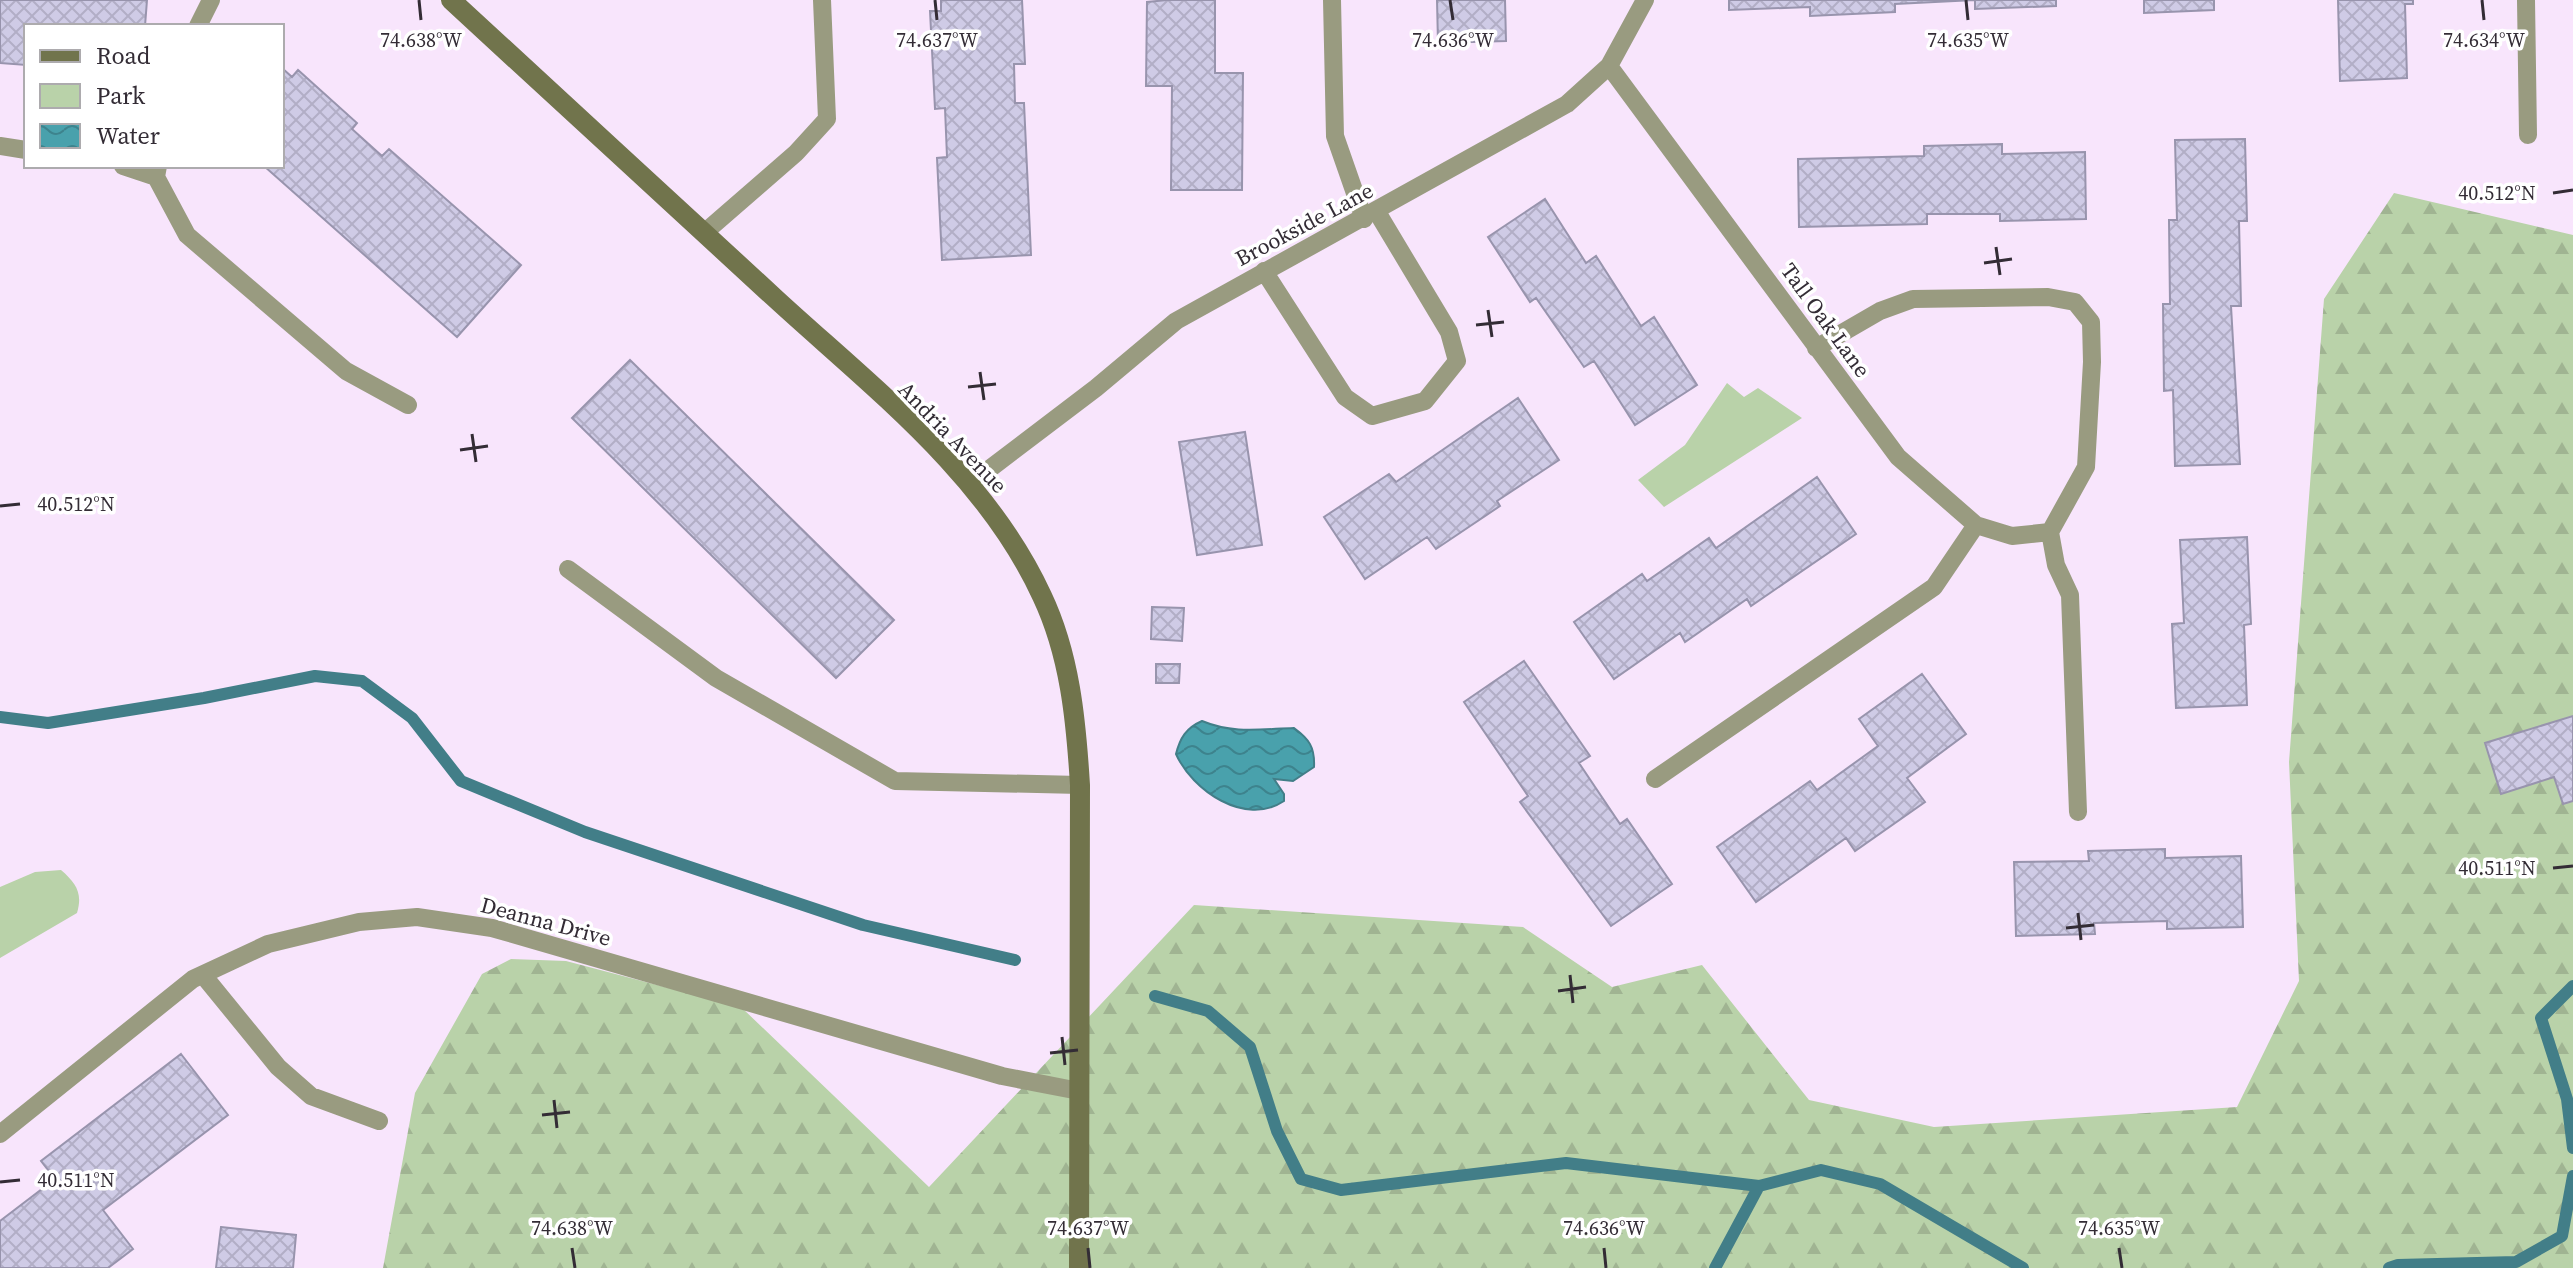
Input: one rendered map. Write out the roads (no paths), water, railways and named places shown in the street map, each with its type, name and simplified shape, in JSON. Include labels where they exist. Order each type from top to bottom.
[{"type":"street","name":"Andria Avenue","points":[[451,0],[971,483],[995,515],[1042,594],[1057,633],[1075,707],[1080,785],[1079,1268]]},
{"type":"lane","points":[[199,24],[211,0]]},
{"type":"lane","points":[[704,233],[796,153],[827,119],[822,0]]},
{"type":"lane","points":[[1264,271],[1345,397],[1372,416],[1425,401],[1457,361],[1449,332],[1370,215],[1335,136],[1332,0]]},
{"type":"lane","name":"Brookside Lane","points":[[971,483],[1096,388],[1176,321],[1567,104],[1609,66],[1645,0]]},
{"type":"lane","points":[[2526,0],[2528,135]]},
{"type":"lane","name":"Tall Oak Lane","points":[[1609,66],[1898,457],[1976,525],[2012,536],[2050,532]]},
{"type":"lane","points":[[0,146],[24,150]]},
{"type":"lane","points":[[134,168],[157,172],[187,235],[346,371],[408,405]]},
{"type":"lane","points":[[1816,348],[1880,311],[1913,299],[2048,297],[2075,302],[2091,322],[2086,467],[2050,532],[2056,565],[2070,595],[2078,812]]},
{"type":"lane","points":[[1655,779],[1934,587],[1976,525]]},
{"type":"lane","points":[[568,569],[716,678],[895,781],[1080,785]]},
{"type":"lane","name":"Deanna Drive","points":[[0,1134],[193,979],[268,944],[359,922],[417,917],[492,928],[1002,1076],[1079,1091]]},
{"type":"lane","points":[[203,975],[278,1067],[311,1096],[379,1121]]},
{"type":"water","points":[[1202,721],[1236,729],[1294,728],[1310,744],[1314,767],[1293,781],[1274,779],[1284,794],[1284,801],[1269,808],[1253,810],[1221,801],[1194,780],[1176,754],[1184,734]]},
{"type":"waterway","points":[[0,717],[48,723],[204,698],[315,676],[362,681],[412,718],[461,781],[585,832],[863,925],[1015,960]]},
{"type":"waterway","points":[[2573,986],[2541,1018],[2567,1099],[2573,1148]]},
{"type":"waterway","points":[[1155,996],[1208,1011],[1250,1047],[1277,1131],[1301,1179],[1341,1190],[1566,1163],[1759,1186],[1821,1170],[1880,1184],[2023,1268]]},
{"type":"waterway","points":[[2389,1268],[2398,1265],[2516,1262],[2562,1236],[2573,1176]]},
{"type":"waterway","points":[[1715,1268],[1759,1186]]}]
